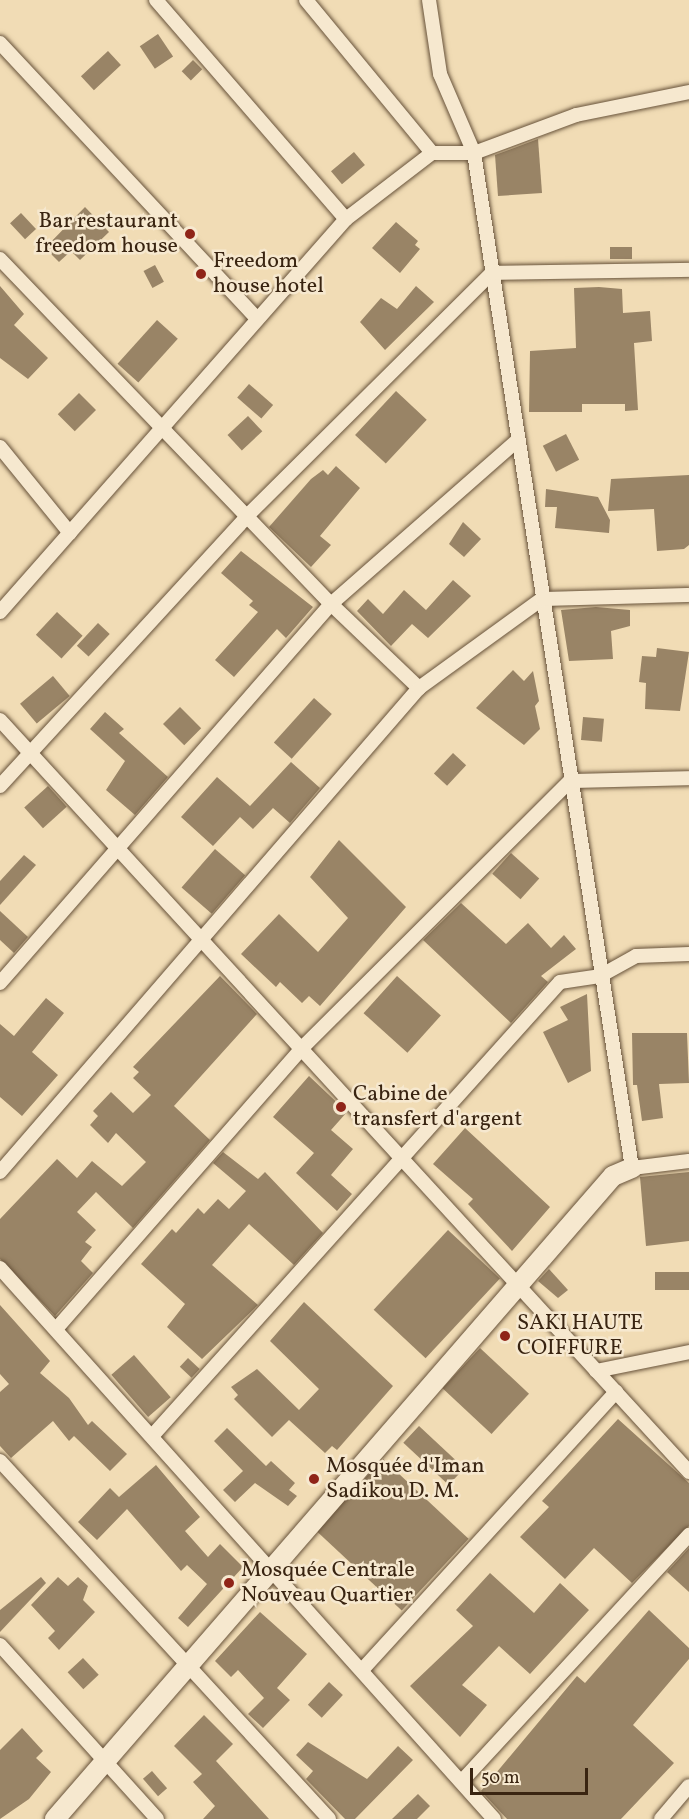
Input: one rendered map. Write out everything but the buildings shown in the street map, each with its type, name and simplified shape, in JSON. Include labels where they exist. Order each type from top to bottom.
[{"type":"street","points":[[156,0],[346,219]]},
{"type":"street","points":[[306,0],[432,153]]},
{"type":"street","points":[[429,0],[440,74],[474,153],[600,976],[632,1168]]},
{"type":"street","points":[[0,44],[257,319]]},
{"type":"street","points":[[0,612],[346,219],[432,153],[474,153],[576,115],[689,92]]},
{"type":"street","points":[[0,259],[332,604],[419,688]]},
{"type":"street","points":[[0,786],[247,516],[492,273],[689,270]]},
{"type":"street","points":[[0,983],[332,604],[518,440]]},
{"type":"street","points":[[0,447],[70,533]]},
{"type":"street","points":[[0,1172],[203,942],[419,688],[542,598],[689,595]]},
{"type":"street","points":[[0,720],[689,1472]]},
{"type":"street","points":[[57,1328],[301,1049],[570,781],[689,778]]},
{"type":"street","points":[[153,1435],[400,1157],[560,982],[600,976],[636,956],[689,954]]},
{"type":"street","points":[[55,1819],[517,1284],[614,1176],[632,1168],[689,1161]]},
{"type":"street","points":[[0,1268],[153,1435],[494,1819]]},
{"type":"street","points":[[596,1371],[689,1352]]},
{"type":"street","points":[[362,1670],[616,1392]]},
{"type":"street","points":[[0,1461],[329,1819]]},
{"type":"street","points":[[462,1781],[689,1535]]},
{"type":"street","points":[[0,1645],[157,1819]]},
{"type":"street","points":[[661,1819],[689,1786]]},
{"type":"place","name":"Bar restaurant freedom house","points":[[190,234]]},
{"type":"place","name":"Freedom house hotel","points":[[201,274]]},
{"type":"place","name":"Cabine de transfert d'argent","points":[[341,1107]]},
{"type":"place","name":"SAKI HAUTE COIFFURE","points":[[505,1336]]},
{"type":"place","name":"Mosquée d'Iman Sadikou D. M.","points":[[314,1479]]},
{"type":"place","name":"Mosquée Centrale Nouveau Quartier","points":[[229,1583]]}]
